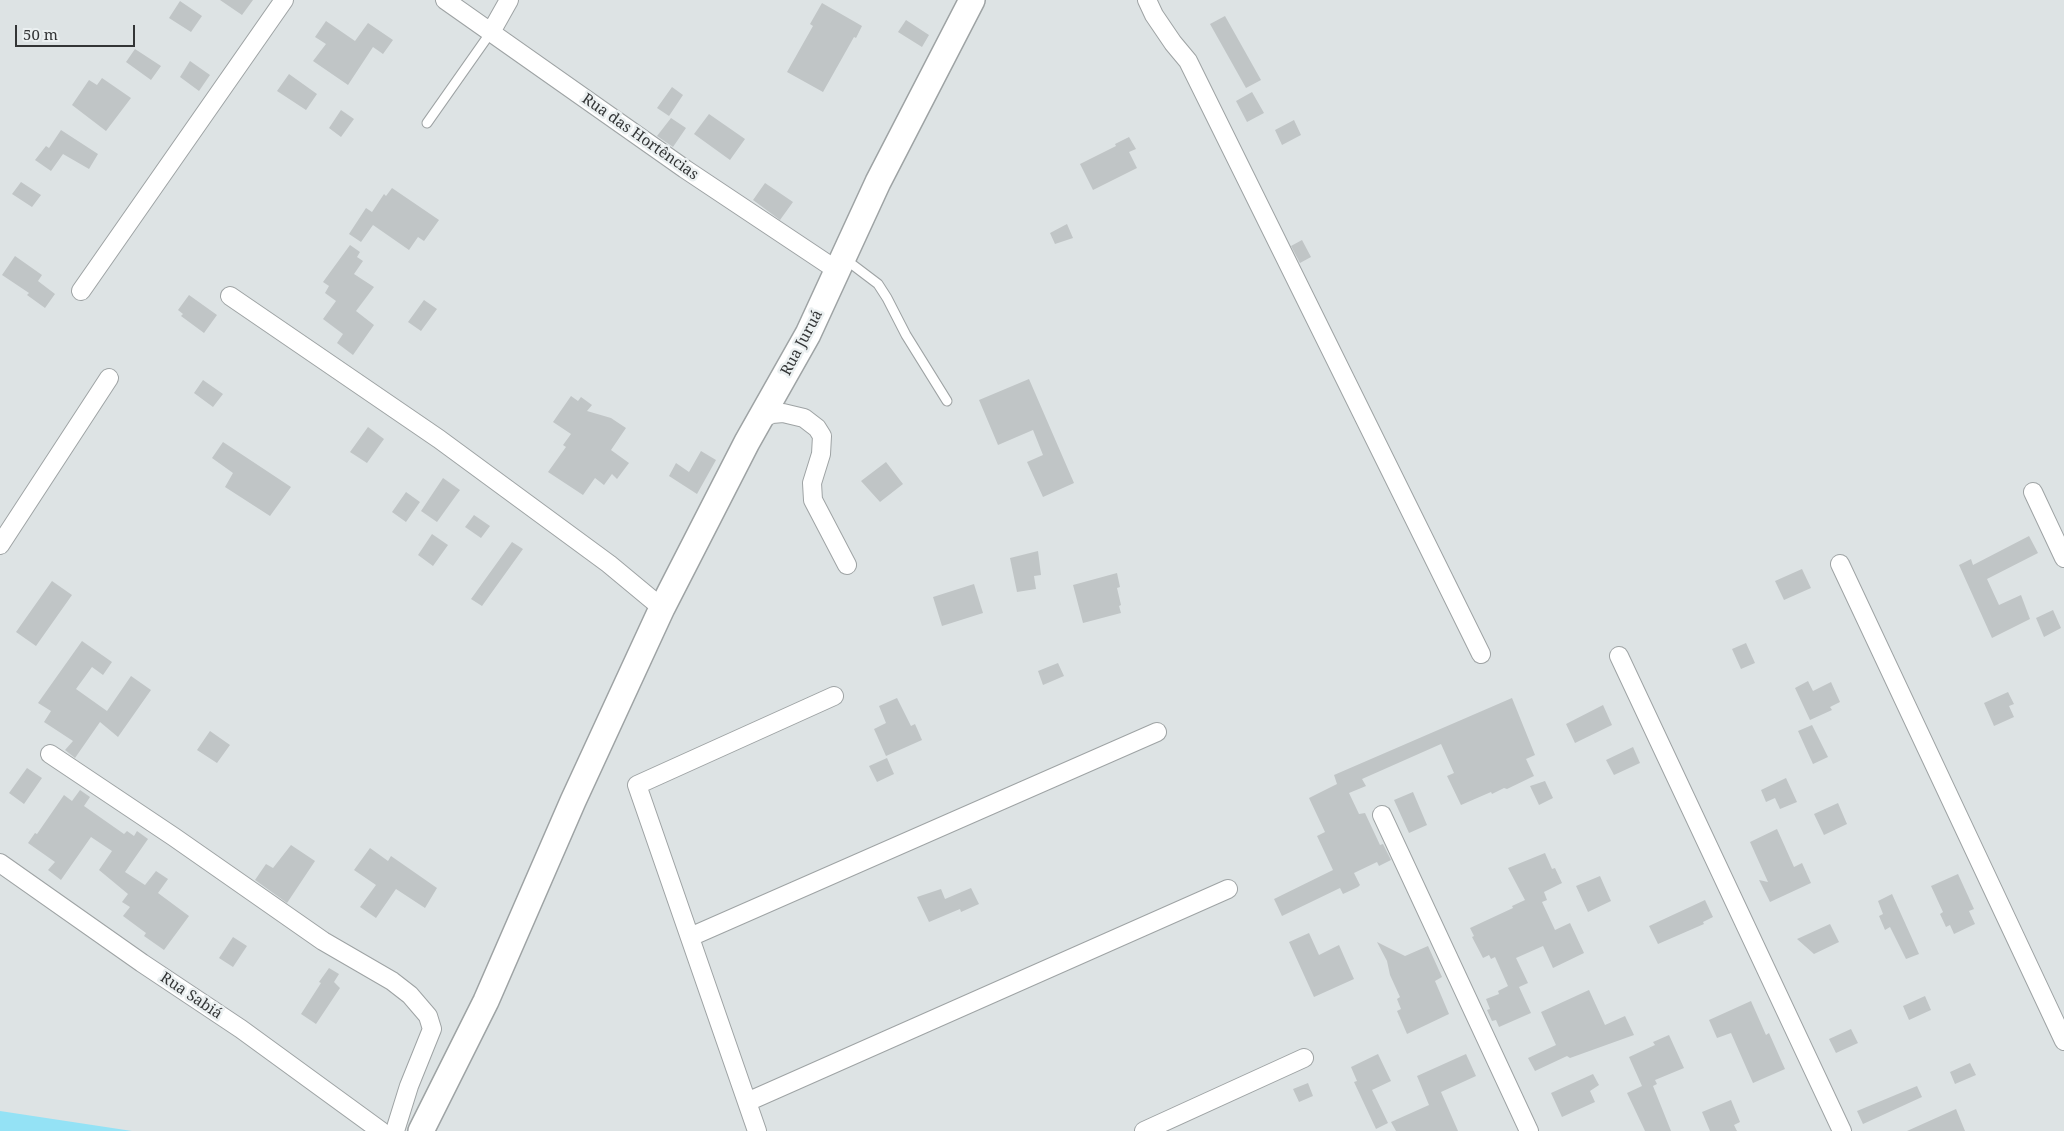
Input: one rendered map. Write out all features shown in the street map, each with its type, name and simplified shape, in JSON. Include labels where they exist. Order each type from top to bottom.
[{"type":"street","points":[[81,291],[284,0]]},
{"type":"street","name":"Rua das Hortências","points":[[445,0],[685,169],[841,264]]},
{"type":"street","points":[[490,32],[510,0]]},
{"type":"street","name":"Rua Juruá","points":[[421,1131],[486,1001],[573,801],[662,608],[761,419],[808,334],[878,182],[972,0]]},
{"type":"street","points":[[1147,0],[1154,15],[1188,61],[1481,654]]},
{"type":"street","points":[[230,296],[439,439],[609,564],[662,608]]},
{"type":"street","points":[[0,545],[109,378]]},
{"type":"street","points":[[761,419],[772,414],[784,413],[804,418],[817,428],[822,436],[821,454],[812,483],[813,500],[847,565]]},
{"type":"street","points":[[2033,492],[2064,558]]},
{"type":"street","points":[[1840,564],[2064,1041]]},
{"type":"street","points":[[1619,656],[1842,1131]]},
{"type":"street","points":[[757,1131],[637,785],[834,696]]},
{"type":"street","points":[[690,937],[1157,732]]},
{"type":"street","points":[[50,754],[174,837],[323,941],[392,981],[410,995],[428,1016],[432,1029],[409,1086],[395,1131]]},
{"type":"street","points":[[1382,815],[1528,1131]]},
{"type":"street","name":"Rua Sabiá","points":[[0,863],[142,963],[241,1029],[381,1131]]},
{"type":"street","points":[[747,1102],[1228,889]]},
{"type":"street","points":[[1144,1131],[1304,1058]]},
{"type":"lane","points":[[427,123],[490,32]]},
{"type":"lane","points":[[841,264],[878,284],[888,298],[906,335],[947,401]]},
{"type":"shaded area","points":[[0,1111],[132,1131],[0,1131]]},
{"type":"building","points":[[220,0],[253,0],[242,15]]},
{"type":"building","points":[[180,1],[202,16],[191,32],[169,18]]},
{"type":"building","points":[[822,3],[862,26],[823,92],[787,72],[813,26],[810,24]]},
{"type":"building","points":[[1225,16],[1261,80],[1246,88],[1210,24]]},
{"type":"building","points":[[906,20],[929,35],[922,47],[898,32]]},
{"type":"building","points":[[326,21],[355,41],[368,23],[393,40],[383,54],[373,47],[348,85],[313,61],[326,44],[315,37]]},
{"type":"building","points":[[135,49],[161,66],[151,80],[126,62]]},
{"type":"building","points":[[190,61],[210,75],[199,91],[180,77]]},
{"type":"building","points":[[289,74],[317,94],[306,110],[277,91]]},
{"type":"building","points":[[102,78],[131,98],[106,131],[72,105],[89,80],[97,85]]},
{"type":"building","points":[[672,87],[683,95],[669,116],[657,108]]},
{"type":"building","points":[[1252,92],[1264,113],[1247,122],[1236,101]]},
{"type":"building","points":[[341,110],[354,119],[341,137],[329,128]]},
{"type":"building","points":[[709,114],[745,139],[730,160],[694,134]]},
{"type":"building","points":[[671,118],[686,128],[673,147],[657,136]]},
{"type":"building","points":[[1294,120],[1301,135],[1282,145],[1275,130]]},
{"type":"building","points":[[61,130],[98,154],[89,169],[63,154],[51,171],[35,160],[46,146],[49,148]]},
{"type":"building","points":[[1129,137],[1136,149],[1129,152],[1137,168],[1093,190],[1080,164],[1116,146],[1115,144]]},
{"type":"building","points":[[21,182],[41,195],[32,207],[12,194]]},
{"type":"building","points":[[765,183],[793,202],[780,220],[753,200]]},
{"type":"building","points":[[392,188],[439,220],[424,241],[418,237],[409,250],[373,225],[361,242],[349,234],[366,208],[372,212],[384,194],[386,196]]},
{"type":"building","points":[[1067,224],[1073,238],[1055,244],[1050,233]]},
{"type":"building","points":[[1302,240],[1311,257],[1300,263],[1291,246]]},
{"type":"building","points":[[350,245],[360,252],[357,257],[363,261],[354,274],[374,287],[356,311],[374,325],[353,355],[337,343],[343,334],[323,319],[336,301],[325,293],[329,286],[323,282]]},
{"type":"building","points":[[15,256],[42,275],[38,281],[55,294],[45,308],[27,295],[29,293],[2,275]]},
{"type":"building","points":[[189,295],[217,315],[204,333],[181,316],[183,314],[178,310]]},
{"type":"building","points":[[424,300],[437,309],[421,331],[408,322]]},
{"type":"building","points":[[1029,379],[1074,483],[1043,497],[1027,462],[1043,455],[1033,430],[998,445],[979,400]]},
{"type":"building","points":[[203,380],[223,394],[213,407],[194,393]]},
{"type":"building","points":[[571,396],[578,401],[581,397],[592,405],[587,411],[611,418],[626,428],[611,450],[629,463],[617,479],[612,474],[604,485],[595,478],[583,495],[548,472],[566,447],[563,445],[571,434],[553,422]]},
{"type":"building","points":[[368,427],[384,439],[367,463],[350,452]]},
{"type":"building","points":[[223,442],[291,487],[270,516],[225,487],[233,473],[212,458]]},
{"type":"building","points":[[701,451],[716,460],[697,494],[669,476],[676,463],[689,472]]},
{"type":"building","points":[[886,462],[903,484],[880,502],[861,481]]},
{"type":"building","points":[[443,478],[460,490],[437,522],[421,511]]},
{"type":"building","points":[[406,492],[420,502],[406,522],[392,512]]},
{"type":"building","points":[[474,515],[490,526],[481,538],[465,527]]},
{"type":"building","points":[[432,534],[448,545],[433,566],[418,555]]},
{"type":"building","points":[[2029,536],[2038,553],[1987,579],[1999,605],[2021,595],[2030,619],[1992,638],[1959,565],[1971,559],[1973,565]]},
{"type":"building","points":[[512,542],[523,549],[482,606],[471,599]]},
{"type":"building","points":[[1038,551],[1041,575],[1034,576],[1036,589],[1017,592],[1010,558]]},
{"type":"building","points":[[1802,569],[1811,588],[1784,600],[1775,581]]},
{"type":"building","points":[[1117,573],[1120,587],[1117,588],[1121,613],[1083,623],[1073,585]]},
{"type":"building","points":[[52,581],[72,595],[36,646],[16,632]]},
{"type":"building","points":[[974,584],[983,613],[942,626],[933,597]]},
{"type":"building","points":[[2053,610],[2061,628],[2044,637],[2036,618]]},
{"type":"building","points":[[82,641],[112,662],[103,675],[92,667],[76,689],[107,711],[131,676],[151,690],[118,737],[100,722],[75,758],[65,750],[73,741],[44,722],[51,711],[38,703]]},
{"type":"building","points":[[1746,643],[1755,663],[1741,669],[1732,649]]},
{"type":"building","points":[[1058,663],[1064,676],[1043,685],[1038,671]]},
{"type":"building","points":[[1808,681],[1813,691],[1831,682],[1840,702],[1830,707],[1832,710],[1810,720],[1795,688]]},
{"type":"building","points":[[2008,692],[2014,704],[2009,706],[2014,717],[1994,726],[1984,703]]},
{"type":"building","points":[[897,698],[911,726],[915,724],[922,740],[886,756],[874,729],[886,723],[879,706]]},
{"type":"building","points":[[1512,698],[1535,755],[1526,759],[1534,776],[1507,789],[1504,788],[1492,794],[1491,792],[1461,805],[1447,776],[1454,773],[1441,744],[1362,779],[1366,786],[1349,793],[1359,814],[1365,813],[1380,845],[1383,844],[1391,860],[1379,866],[1377,862],[1354,873],[1360,885],[1358,887],[1343,894],[1340,888],[1282,916],[1274,899],[1333,870],[1317,836],[1325,832],[1309,798],[1337,784],[1334,775]]},
{"type":"building","points":[[1603,705],[1612,725],[1575,743],[1566,724]]},
{"type":"building","points":[[1812,725],[1828,757],[1813,764],[1798,731]]},
{"type":"building","points":[[210,731],[230,745],[217,763],[197,750]]},
{"type":"building","points":[[1633,747],[1640,763],[1614,775],[1606,760]]},
{"type":"building","points":[[887,758],[894,774],[877,782],[869,766]]},
{"type":"building","points":[[27,768],[42,778],[24,804],[9,793]]},
{"type":"building","points":[[1786,778],[1797,802],[1780,809],[1775,798],[1766,802],[1761,790]]},
{"type":"building","points":[[1545,781],[1553,798],[1539,805],[1530,786]]},
{"type":"building","points":[[80,790],[90,797],[84,806],[124,834],[127,831],[134,836],[137,831],[148,839],[125,872],[145,885],[156,871],[168,879],[158,893],[189,916],[164,950],[144,936],[146,933],[123,916],[130,907],[122,902],[128,894],[99,870],[112,851],[91,837],[61,880],[48,870],[55,862],[28,843],[35,833],[37,834],[64,795],[72,801]]},
{"type":"building","points":[[1413,792],[1427,825],[1409,833],[1394,800]]},
{"type":"building","points":[[1838,803],[1847,824],[1824,835],[1814,814]]},
{"type":"building","points":[[1777,829],[1794,867],[1802,863],[1811,883],[1770,902],[1759,880],[1768,882],[1750,842]]},
{"type":"building","points":[[291,845],[315,861],[287,903],[255,880],[266,864],[273,868]]},
{"type":"building","points":[[370,848],[388,861],[391,856],[437,888],[425,908],[396,889],[376,918],[360,907],[376,885],[354,870]]},
{"type":"building","points":[[1545,853],[1552,869],[1555,868],[1562,883],[1544,892],[1547,900],[1542,902],[1555,930],[1570,923],[1584,953],[1553,968],[1543,946],[1516,958],[1528,983],[1519,987],[1531,1013],[1499,1027],[1496,1020],[1492,1021],[1487,1010],[1490,1009],[1486,999],[1499,994],[1498,991],[1508,986],[1495,957],[1491,959],[1489,955],[1483,958],[1472,937],[1474,936],[1470,928],[1513,908],[1512,906],[1525,900],[1508,868]]},
{"type":"building","points":[[1958,874],[1974,909],[1969,911],[1975,924],[1954,934],[1950,925],[1946,927],[1940,914],[1943,912],[1931,886]]},
{"type":"building","points":[[1600,876],[1611,901],[1588,912],[1576,886]]},
{"type":"building","points":[[971,888],[979,904],[961,912],[960,909],[929,922],[917,897],[941,889],[945,899]]},
{"type":"building","points":[[1892,894],[1919,954],[1906,959],[1890,927],[1885,930],[1879,916],[1883,914],[1878,901]]},
{"type":"building","points":[[1705,900],[1713,917],[1703,922],[1704,924],[1658,944],[1649,926]]},
{"type":"building","points":[[1830,924],[1839,942],[1814,954],[1797,939]]},
{"type":"building","points":[[1309,933],[1319,955],[1339,945],[1354,979],[1314,997],[1289,942]]},
{"type":"building","points":[[233,937],[247,946],[233,967],[219,958]]},
{"type":"building","points":[[1377,942],[1405,956],[1428,946],[1442,977],[1435,981],[1449,1014],[1407,1034],[1397,1011],[1401,1009],[1397,999],[1400,997],[1390,975],[1387,961]]},
{"type":"building","points":[[329,968],[339,974],[334,982],[340,988],[316,1024],[301,1014]]},
{"type":"building","points":[[1589,990],[1605,1025],[1625,1016],[1634,1035],[1570,1058],[1567,1056],[1535,1071],[1528,1058],[1556,1045],[1541,1012]]},
{"type":"building","points":[[1925,996],[1931,1010],[1909,1020],[1903,1006]]},
{"type":"building","points":[[1751,1001],[1766,1035],[1769,1033],[1785,1069],[1753,1083],[1731,1033],[1717,1038],[1709,1020]]},
{"type":"building","points":[[1851,1029],[1858,1043],[1836,1053],[1829,1039]]},
{"type":"building","points":[[1669,1035],[1684,1068],[1655,1080],[1657,1084],[1653,1086],[1671,1131],[1645,1131],[1627,1093],[1642,1086],[1629,1057],[1655,1045],[1653,1042]]},
{"type":"building","points":[[1378,1054],[1391,1081],[1372,1090],[1388,1123],[1376,1129],[1354,1082],[1357,1081],[1351,1067]]},
{"type":"building","points":[[1466,1054],[1476,1076],[1441,1092],[1458,1131],[1396,1131],[1391,1122],[1429,1105],[1417,1076]]},
{"type":"building","points":[[1970,1063],[1976,1075],[1955,1084],[1950,1072]]},
{"type":"building","points":[[1593,1074],[1599,1085],[1590,1091],[1595,1102],[1562,1117],[1551,1093]]},
{"type":"building","points":[[1308,1083],[1313,1096],[1299,1102],[1293,1089]]},
{"type":"building","points":[[1917,1086],[1922,1097],[1863,1124],[1857,1111]]},
{"type":"building","points":[[1731,1100],[1740,1122],[1734,1125],[1737,1131],[1710,1131],[1702,1112]]},
{"type":"building","points":[[1956,1109],[1965,1131],[1907,1131]]}]
